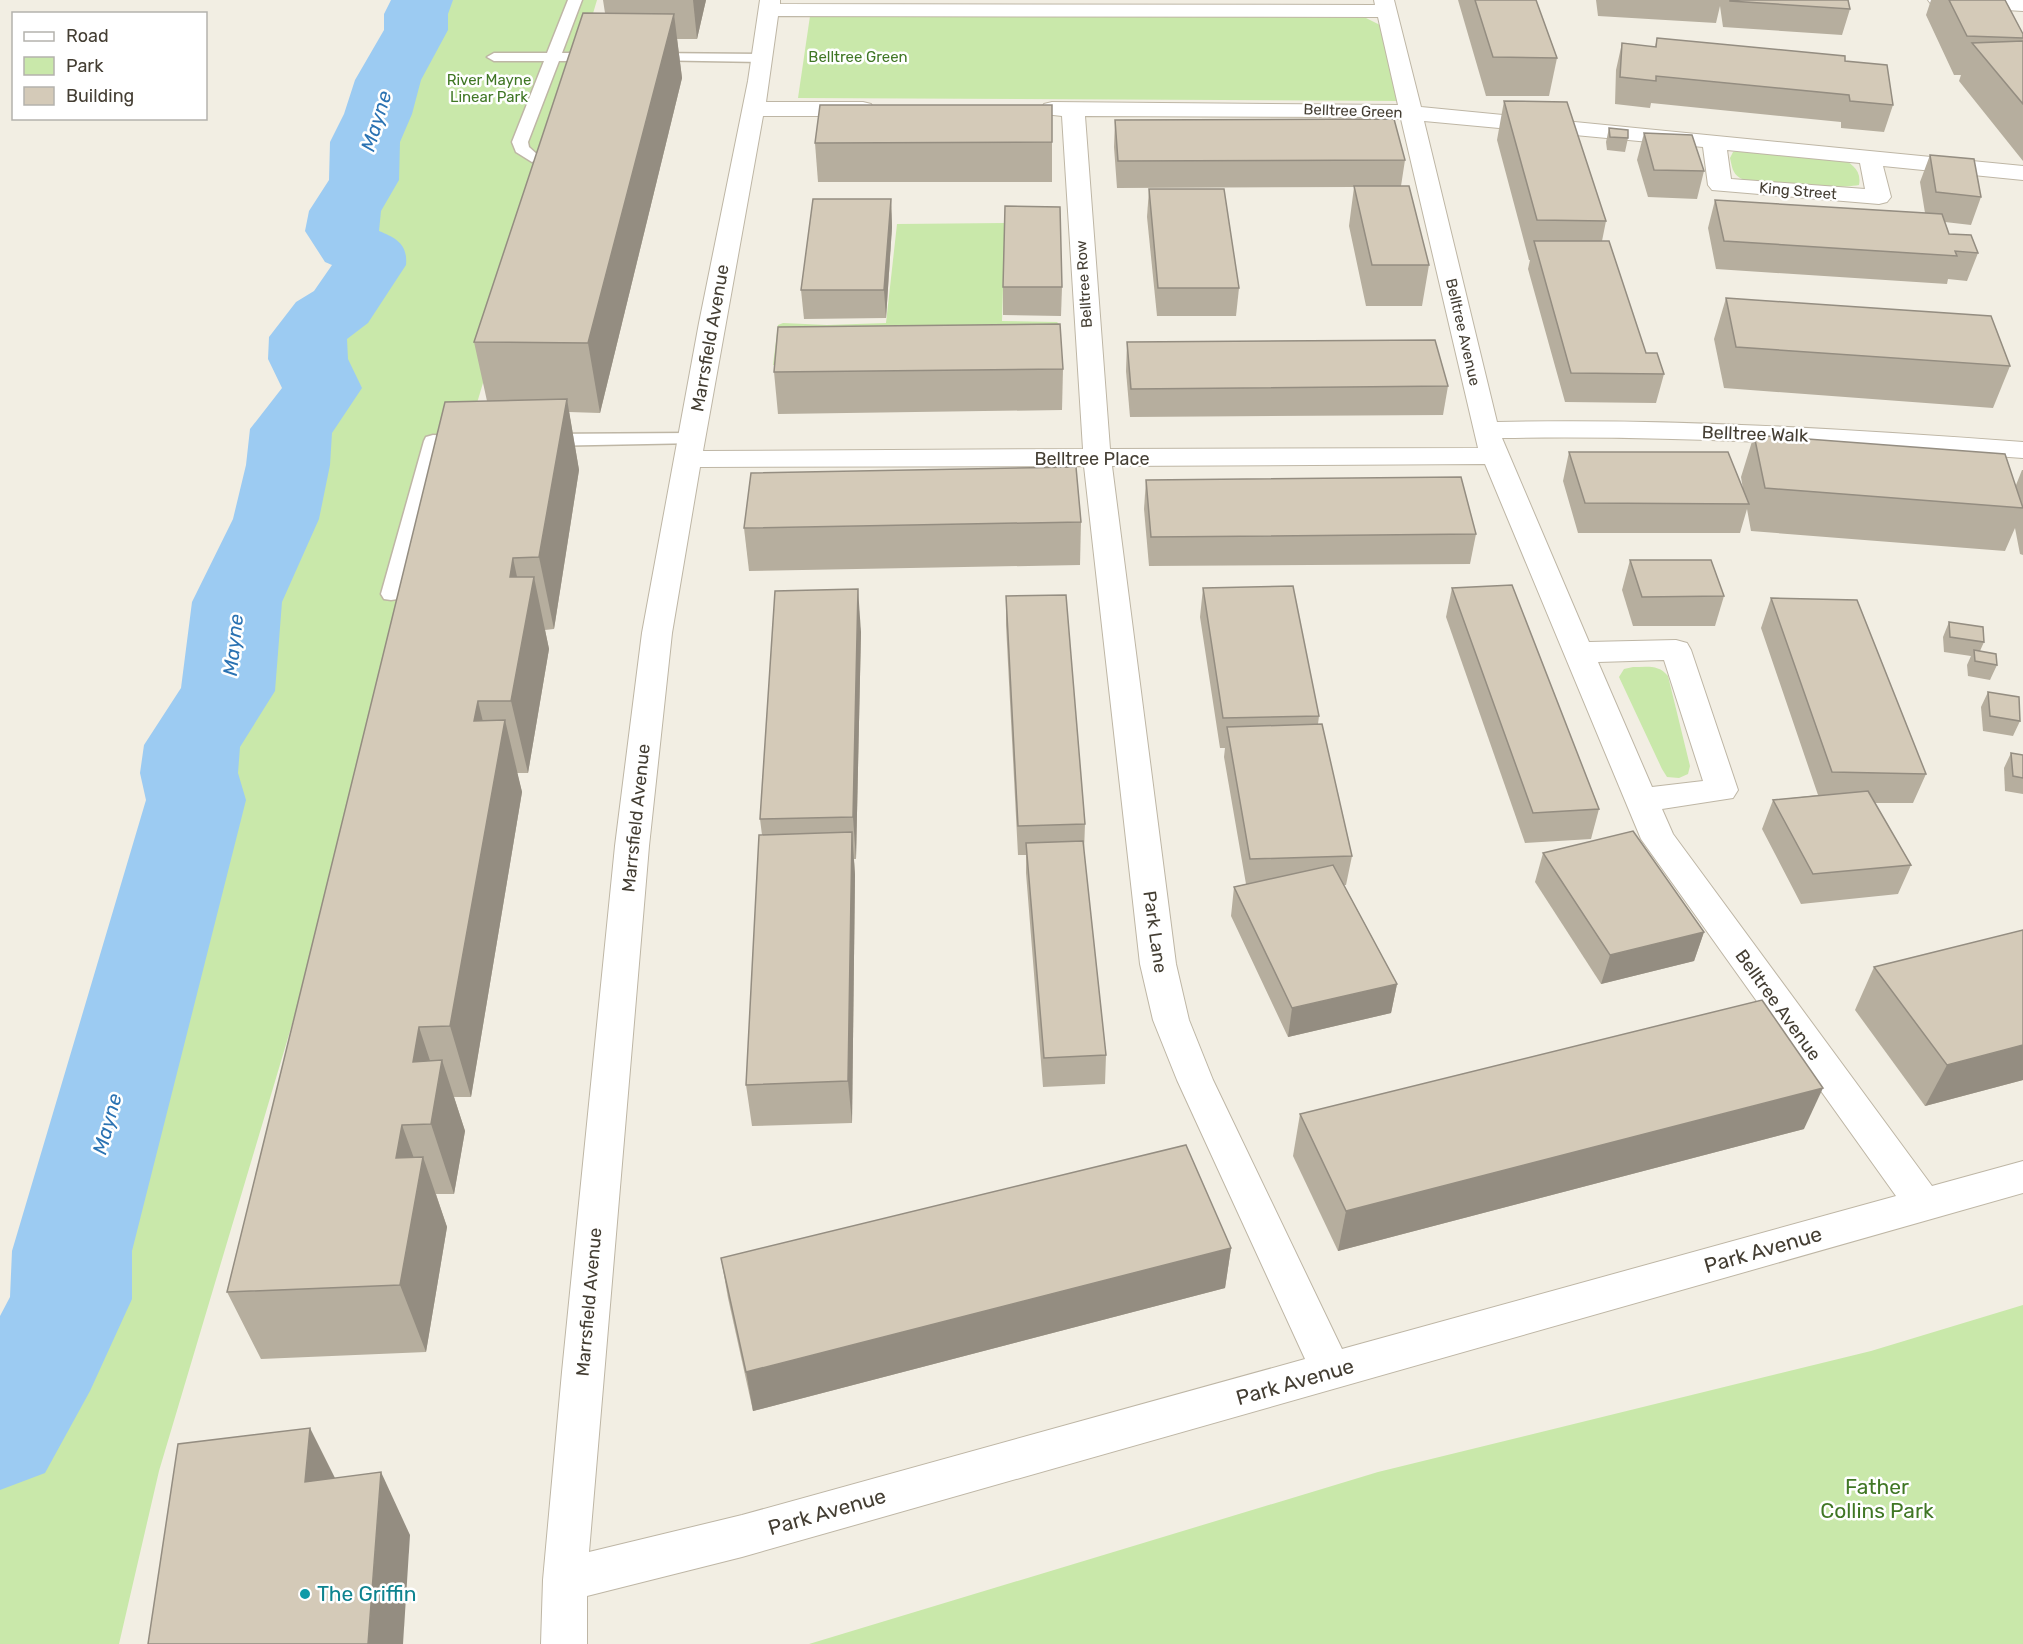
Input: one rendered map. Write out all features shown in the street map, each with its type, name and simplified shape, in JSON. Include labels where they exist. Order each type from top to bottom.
[{"type":"street","points":[[1938,0],[2023,5]]},
{"type":"street","points":[[769,5],[1386,5]]},
{"type":"street","name":"Marrsfield Avenue","points":[[564,1644],[565,1580],[632,846],[657,633],[753,109],[769,5]]},
{"type":"street","name":"Belltree Avenue","points":[[1386,5],[1490,443],[1658,839],[1924,1205]]},
{"type":"street","points":[[753,109],[886,109]]},
{"type":"street","name":"Belltree Green","points":[[1026,109],[1367,110],[1412,113]]},
{"type":"street","name":"Belltree Row","points":[[1073,110],[1096,459]]},
{"type":"street","points":[[1412,113],[2023,173]]},
{"type":"street","name":"King Street","points":[[1714,141],[1720,184],[1879,197],[1870,157]]},
{"type":"street","name":"Belltree Walk","points":[[1490,443],[1594,428],[1848,437],[2023,450]]},
{"type":"street","name":"Belltree Place","points":[[690,449],[1096,459],[1490,443]]},
{"type":"street","name":"Park Lane","points":[[1096,459],[1158,964],[1171,1020],[1195,1080],[1332,1372]]},
{"type":"street","points":[[1578,652],[1676,650],[1722,790],[1642,800]]},
{"type":"street","name":"Park Avenue","points":[[565,1580],[742,1536],[2023,1177]]},
{"type":"lane","points":[[532,157],[522,149],[520,142],[575,0]]},
{"type":"lane","points":[[494,57],[612,57]]},
{"type":"lane","points":[[636,57],[762,58]]},
{"type":"lane","points":[[528,440],[690,449]]},
{"type":"lane","points":[[391,594],[433,441],[480,441]]},
{"type":"green space","name":"River Mayne Linear Park","points":[[433,0],[597,0],[159,1471],[119,1644],[0,1644],[0,1476]]},
{"type":"green space","name":"Belltree Green","points":[[810,16],[1364,17],[1380,25],[1398,101],[798,98]]},
{"type":"green space","points":[[1748,148],[1839,157],[1857,171],[1859,185],[1798,186],[1763,183],[1740,178],[1735,174],[1730,158],[1733,152]]},
{"type":"green space","points":[[1005,223],[1002,321],[1057,322],[1060,325],[1061,363],[773,365],[778,325],[783,323],[827,325],[886,323],[897,224]]},
{"type":"green space","points":[[1656,668],[1668,676],[1690,766],[1688,774],[1679,778],[1667,777],[1662,769],[1619,677],[1624,669]]},
{"type":"green space","name":"Father Collins Park","points":[[2023,1305],[2023,1644],[809,1644],[1378,1472],[1871,1351]]},
{"type":"building","points":[[1475,0],[1536,0],[1557,58],[1493,57]]},
{"type":"building","points":[[1848,0],[1850,9],[1730,1]]},
{"type":"building","points":[[1949,0],[2005,0],[2023,38],[1967,36]]},
{"type":"building","points":[[583,13],[674,14],[588,343],[474,342]]},
{"type":"building","points":[[1657,38],[1845,56],[1845,61],[1887,65],[1893,105],[1850,101],[1849,95],[1656,76],[1656,81],[1620,77],[1622,43],[1656,47]]},
{"type":"building","points":[[2023,41],[2023,104],[1972,43]]},
{"type":"building","points":[[1504,101],[1567,102],[1606,221],[1537,220]]},
{"type":"building","points":[[820,105],[1052,105],[1052,142],[815,143]]},
{"type":"building","points":[[1394,119],[1405,160],[1118,161],[1115,120]]},
{"type":"building","points":[[1609,128],[1628,130],[1628,138],[1610,137]]},
{"type":"building","points":[[1644,133],[1692,135],[1704,171],[1654,170]]},
{"type":"building","points":[[1930,155],[1974,159],[1981,197],[1936,192]]},
{"type":"building","points":[[1354,186],[1409,186],[1429,265],[1372,265]]},
{"type":"building","points":[[1149,189],[1224,189],[1239,288],[1158,288]]},
{"type":"building","points":[[813,199],[891,199],[884,290],[801,290]]},
{"type":"building","points":[[1715,200],[1942,214],[1949,234],[1971,235],[1978,253],[1955,251],[1957,256],[1724,241]]},
{"type":"building","points":[[1005,206],[1060,207],[1062,287],[1003,287]]},
{"type":"building","points":[[1534,241],[1609,241],[1646,353],[1657,353],[1664,374],[1571,373]]},
{"type":"building","points":[[1726,298],[1991,316],[2010,366],[1736,347]]},
{"type":"building","points":[[1060,324],[1063,369],[774,372],[778,327]]},
{"type":"building","points":[[1435,340],[1448,386],[1131,389],[1127,342]]},
{"type":"building","points":[[567,399],[539,557],[513,558],[510,577],[534,577],[511,701],[478,701],[474,721],[505,720],[450,1026],[419,1027],[413,1062],[442,1060],[431,1124],[402,1125],[396,1158],[423,1157],[400,1285],[227,1292],[445,402]]},
{"type":"building","points":[[1754,435],[2005,454],[2023,508],[1765,488]]},
{"type":"building","points":[[1569,452],[1728,452],[1749,504],[1585,503]]},
{"type":"building","points":[[1076,467],[1081,522],[744,528],[751,473]]},
{"type":"building","points":[[1461,477],[1476,534],[1151,537],[1146,480]]},
{"type":"building","points":[[1630,560],[1711,560],[1724,596],[1642,597]]},
{"type":"building","points":[[1512,585],[1599,809],[1533,813],[1452,588]]},
{"type":"building","points":[[1293,586],[1319,716],[1223,718],[1203,588]]},
{"type":"building","points":[[858,589],[853,817],[760,819],[775,591]]},
{"type":"building","points":[[1066,595],[1085,824],[1018,826],[1006,596]]},
{"type":"building","points":[[1771,598],[1857,600],[1926,774],[1832,772]]},
{"type":"building","points":[[1949,622],[1983,627],[1984,642],[1950,637]]},
{"type":"building","points":[[1974,650],[1996,654],[1997,665],[1975,661]]},
{"type":"building","points":[[1988,692],[2019,697],[2020,721],[1990,716]]},
{"type":"building","points":[[1322,724],[1352,856],[1250,859],[1227,727]]},
{"type":"building","points":[[2011,753],[2023,755],[2023,778],[2013,776]]},
{"type":"building","points":[[1868,791],[1911,865],[1813,874],[1773,800]]},
{"type":"building","points":[[1633,831],[1704,932],[1610,955],[1543,853]]},
{"type":"building","points":[[852,832],[848,1081],[746,1085],[759,835]]},
{"type":"building","points":[[1083,841],[1106,1055],[1044,1058],[1026,843]]},
{"type":"building","points":[[1333,865],[1397,984],[1292,1008],[1234,887]]},
{"type":"building","points":[[2023,930],[2023,1045],[1947,1065],[1874,967]]},
{"type":"building","points":[[1762,1000],[1823,1088],[1346,1211],[1300,1114]]},
{"type":"building","points":[[1186,1145],[1231,1248],[746,1372],[721,1258]]},
{"type":"building","points":[[310,1428],[305,1482],[381,1472],[368,1644],[148,1644],[178,1444]]},
{"type":"waterway","name":"Mayne","points":[[0,1431],[46,1352],[71,1299],[72,1251],[196,800],[189,773],[192,745],[228,691],[237,602],[276,519],[288,465],[291,429],[308,410],[322,388],[308,359],[308,337],[323,318],[341,307],[369,265],[370,254],[351,246],[342,231],[345,211],[364,180],[365,142],[378,114],[388,80],[416,30],[416,14],[422,0]]},
{"type":"place","name":"The Griffin","points":[[305,1594]]}]
